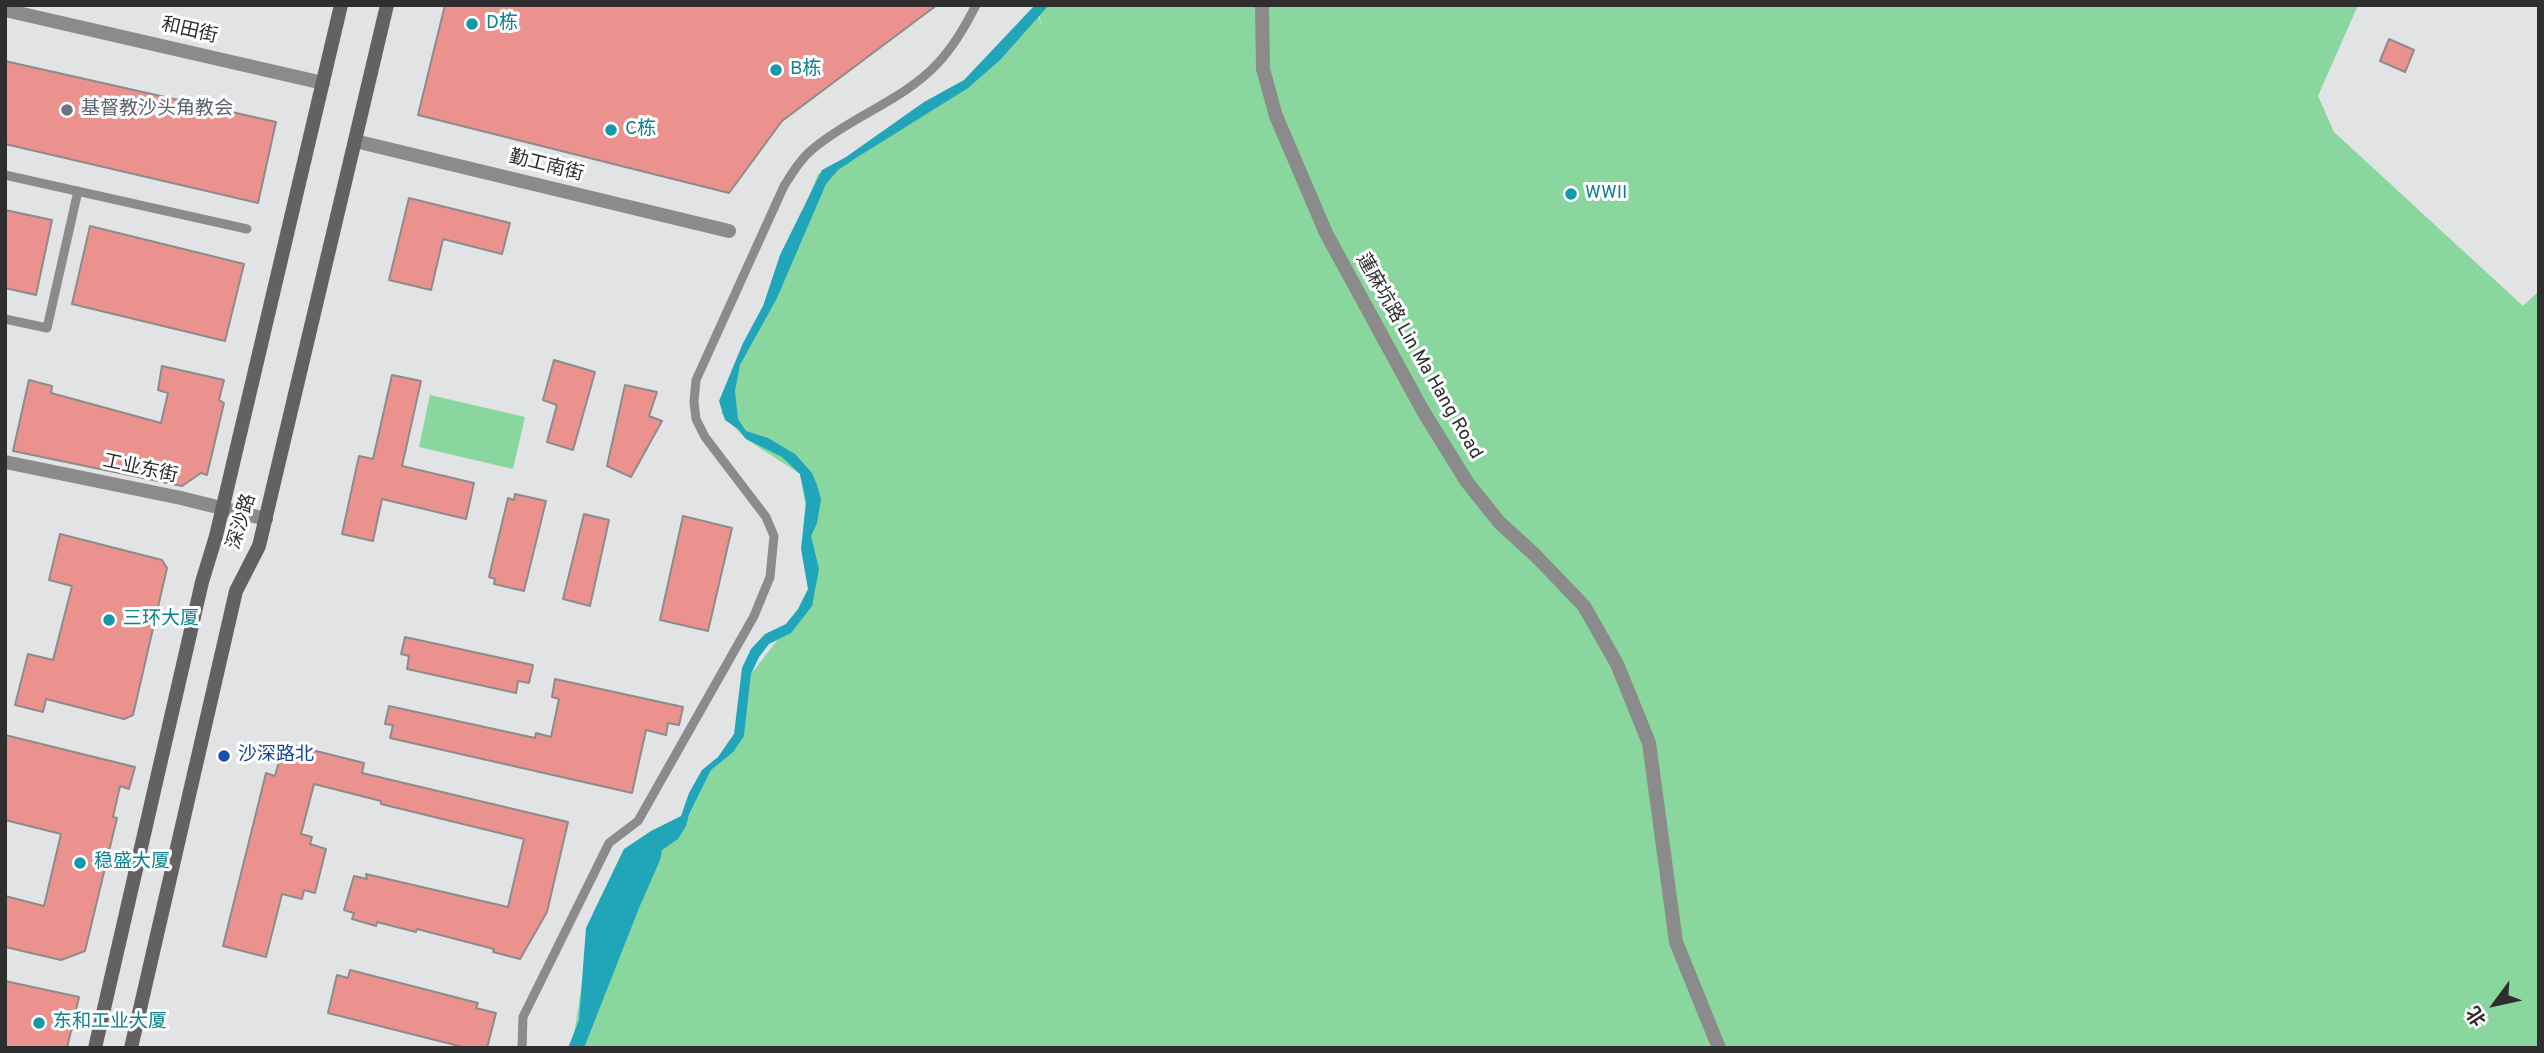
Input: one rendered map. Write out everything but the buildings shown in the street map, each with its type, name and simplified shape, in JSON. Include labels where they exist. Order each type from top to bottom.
[{"type":"main road","name":"深沙路","points":[[95,1048],[202,582],[223,509],[341,5]]},
{"type":"main road","name":"深沙路","points":[[131,1048],[236,591],[260,546],[387,5]]},
{"type":"street","name":"蓮麻坑路 Lin Ma Hang Road","points":[[1262,5],[1263,69],[1276,116],[1326,233],[1423,411],[1468,482],[1499,522],[1584,606],[1617,664],[1649,743],[1676,942],[1719,1048]]},
{"type":"street","name":"和田街","points":[[5,10],[323,82]]},
{"type":"street","name":"勤工南街","points":[[355,141],[729,231]]},
{"type":"street","name":"工业东街","points":[[5,462],[266,519]]},
{"type":"lane","points":[[522,1048],[523,1017],[609,843],[638,821],[754,616],[769,577],[774,536],[766,517],[705,437],[696,419],[695,380],[784,186],[797,165],[813,148],[914,83],[937,64],[964,29],[976,5]]},
{"type":"lane","points":[[5,175],[247,229]]},
{"type":"lane","points":[[5,318],[47,328],[78,191]]},
{"type":"green space","points":[[1037,5],[2358,5],[2318,96],[2334,132],[2523,306],[2539,291],[2539,1048],[572,1048],[593,913],[624,849],[678,839],[711,770],[744,735],[751,674],[815,592],[811,536],[800,474],[746,439],[721,413],[818,174],[856,158],[964,81],[1036,9],[1042,27]]},
{"type":"green space","points":[[430,395],[525,417],[513,469],[419,447]]},
{"type":"water","points":[[1035,5],[1049,5],[1000,60],[968,88],[838,170],[826,184],[777,298],[740,365],[735,391],[738,419],[746,431],[768,438],[795,454],[812,473],[817,485],[821,499],[817,523],[811,536],[819,569],[812,606],[791,633],[769,644],[759,657],[751,674],[744,736],[733,752],[711,770],[686,826],[678,839],[662,850],[584,1048],[568,1048],[579,1020],[586,928],[624,849],[681,816],[689,793],[702,770],[718,757],[734,734],[742,668],[751,649],[765,634],[786,624],[798,609],[808,589],[801,549],[806,502],[800,474],[782,457],[746,439],[725,420],[719,401],[743,343],[763,306],[780,255],[822,170],[846,157],[924,102],[964,80]]},
{"type":"place","name":"D栋","points":[[472,24]]},
{"type":"place","name":"B栋","points":[[776,70]]},
{"type":"place","name":"基督教沙头角教会","points":[[67,110]]},
{"type":"place","name":"C栋","points":[[611,130]]},
{"type":"place","name":"WWII","points":[[1571,194]]},
{"type":"place","name":"三环大厦","points":[[109,620]]},
{"type":"place","name":"沙深路北","points":[[224,756]]},
{"type":"place","name":"稳盛大厦","points":[[80,863]]},
{"type":"place","name":"东和工业大厦","points":[[39,1023]]}]
